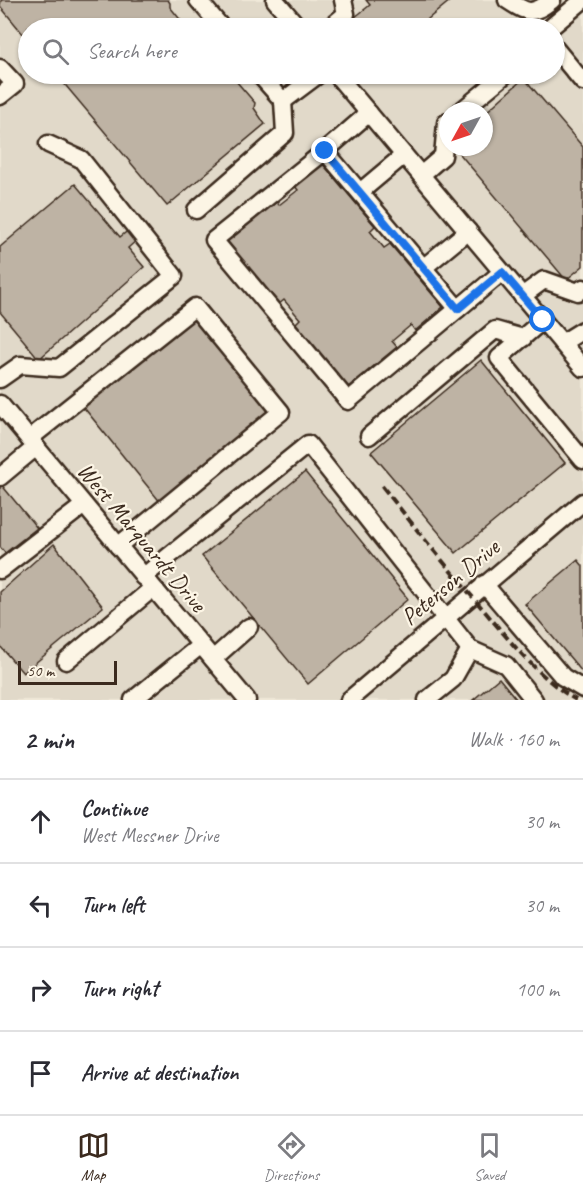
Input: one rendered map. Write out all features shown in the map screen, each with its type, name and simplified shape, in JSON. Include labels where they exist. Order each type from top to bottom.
[{"type":"street","points":[[275,0],[290,18]]},
{"type":"street","points":[[341,18],[346,14],[343,0]]},
{"type":"street","points":[[507,0],[525,11],[536,10],[552,0]]},
{"type":"street","points":[[562,18],[583,0]]},
{"type":"street","points":[[206,3],[216,18]]},
{"type":"street","points":[[565,60],[583,82]]},
{"type":"street","points":[[0,68],[15,84],[0,96]]},
{"type":"street","points":[[196,210],[285,133],[283,101],[269,84]]},
{"type":"street","points":[[283,101],[306,84]]},
{"type":"street","points":[[344,84],[583,368]]},
{"type":"street","points":[[472,102],[494,84]]},
{"type":"street","points":[[369,113],[214,240],[348,401],[502,272]]},
{"type":"street","points":[[0,379],[20,365],[59,368],[174,276],[81,159],[48,144]]},
{"type":"street","points":[[325,151],[458,309]]},
{"type":"street","points":[[360,192],[404,155]]},
{"type":"street","points":[[421,175],[443,156]]},
{"type":"street","points":[[423,268],[468,231]]},
{"type":"street","points":[[522,296],[544,280],[578,292],[583,288]]},
{"type":"street","points":[[0,477],[32,443],[195,307],[281,411],[118,546]]},
{"type":"street","points":[[543,320],[499,358],[583,460]]},
{"type":"street","points":[[369,436],[495,330],[523,338]]},
{"type":"street","points":[[562,343],[583,330]]},
{"type":"street","name":"West Marquardt Drive","points":[[0,404],[247,700]]},
{"type":"street","points":[[66,661],[148,582],[308,444],[470,649],[506,664],[534,700]]},
{"type":"street","name":"Peterson Drive","points":[[349,700],[583,502]]},
{"type":"street","points":[[0,570],[84,505]]},
{"type":"street","points":[[484,584],[563,676],[583,689]]},
{"type":"street","points":[[213,659],[249,627]]},
{"type":"street","points":[[133,700],[201,645]]},
{"type":"street","points":[[427,700],[453,679],[470,649]]},
{"type":"shaded area","points":[[0,0],[583,0],[583,700],[0,700]]},
{"type":"building","points":[[1,0],[168,0],[170,7],[179,18],[18,18],[18,28],[0,6]]},
{"type":"building","points":[[366,0],[451,0],[429,18],[354,18],[370,5]]},
{"type":"building","points":[[64,84],[239,84],[255,103],[254,108],[265,124],[167,206]]},
{"type":"building","points":[[517,84],[529,84],[583,147],[583,266],[566,280],[462,156],[493,156],[493,106]]},
{"type":"building","points":[[321,162],[375,226],[370,231],[384,248],[390,244],[443,307],[415,331],[411,325],[392,341],[397,347],[348,387],[295,324],[300,319],[284,300],[278,305],[226,242],[276,201],[279,205],[298,190],[294,185]]},
{"type":"building","points":[[75,184],[120,237],[130,229],[138,239],[128,248],[144,267],[39,359],[0,312],[0,247]]},
{"type":"building","points":[[191,314],[271,413],[161,503],[81,404]]},
{"type":"building","points":[[481,360],[565,463],[456,553],[371,452]]},
{"type":"building","points":[[305,472],[408,599],[308,684],[202,556]]},
{"type":"building","points":[[0,483],[37,528],[5,553],[0,547]]},
{"type":"building","points":[[54,544],[103,607],[23,673],[0,646],[0,592]]},
{"type":"building","points":[[578,560],[583,566],[583,673],[525,604]]},
{"type":"building","points":[[499,678],[517,700],[473,700]]},
{"type":"railway","points":[[382,486],[518,649],[539,672],[576,700]]},
{"type":"route","points":[[325,151],[458,309],[502,272],[543,320]]}]
